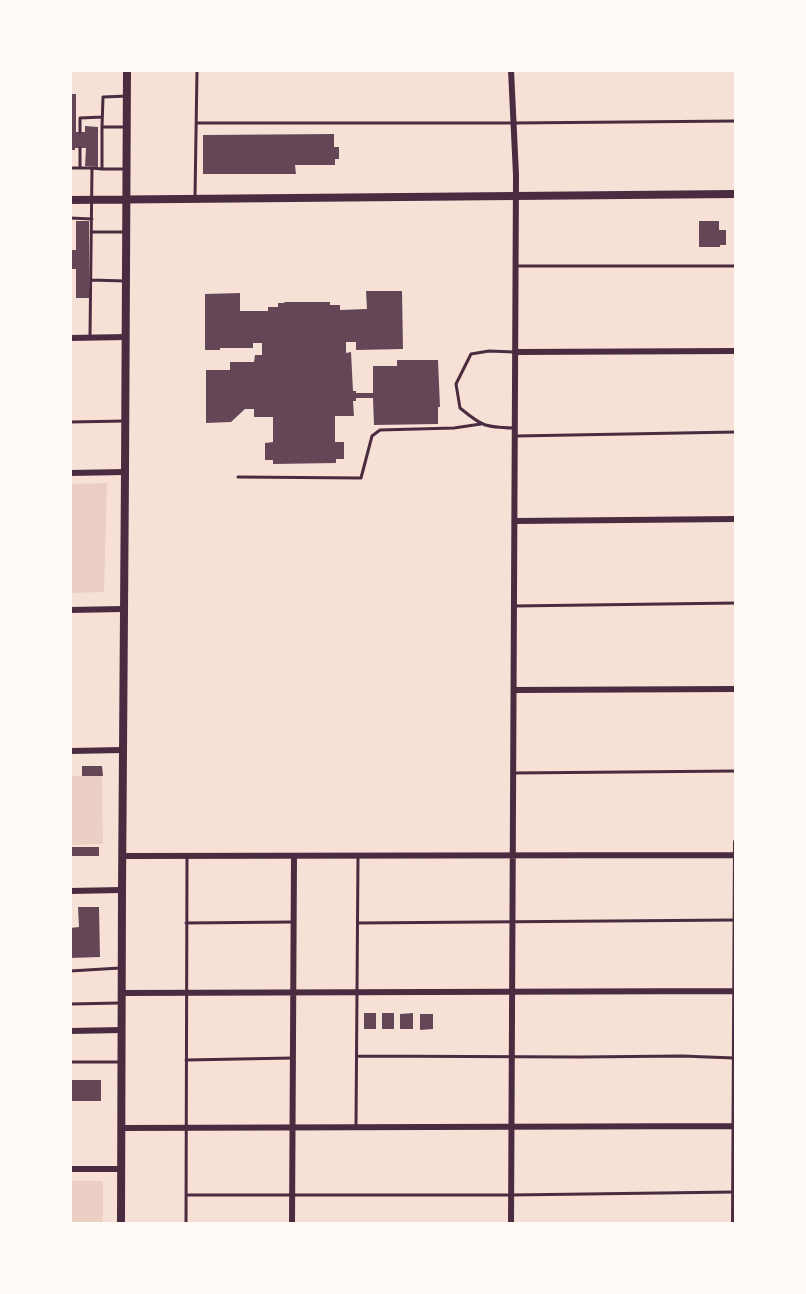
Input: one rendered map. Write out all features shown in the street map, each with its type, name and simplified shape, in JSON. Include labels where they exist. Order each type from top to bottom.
[{"type":"street","points":[[121,1224],[127,70]]},
{"type":"street","points":[[511,70],[516,196],[511,1224]]},
{"type":"street","points":[[70,200],[735,194]]},
{"type":"street","points":[[70,338],[126,337]]},
{"type":"street","points":[[516,352],[735,351]]},
{"type":"street","points":[[70,473],[125,472]]},
{"type":"street","points":[[515,521],[735,519]]},
{"type":"street","points":[[70,610],[123,609]]},
{"type":"street","points":[[514,690],[735,689]]},
{"type":"street","points":[[70,751],[123,750]]},
{"type":"street","points":[[734,1224],[735,842]]},
{"type":"street","points":[[122,856],[735,855]]},
{"type":"street","points":[[292,1224],[294,856]]},
{"type":"street","points":[[70,891],[122,890]]},
{"type":"street","points":[[122,993],[735,991]]},
{"type":"street","points":[[70,1031],[122,1030]]},
{"type":"street","points":[[122,1128],[735,1126]]},
{"type":"street","points":[[70,1169],[122,1169]]},
{"type":"lane","points":[[195,198],[197,70]]},
{"type":"lane","points":[[102,169],[100,139],[103,97],[127,96]]},
{"type":"lane","points":[[80,132],[80,117],[102,117]]},
{"type":"lane","points":[[196,123],[735,121]]},
{"type":"lane","points":[[102,128],[126,127]]},
{"type":"lane","points":[[80,148],[80,168]]},
{"type":"lane","points":[[80,155],[86,155]]},
{"type":"lane","points":[[70,168],[126,169]]},
{"type":"lane","points":[[90,338],[92,168]]},
{"type":"lane","points":[[70,218],[92,219]]},
{"type":"lane","points":[[91,232],[126,232]]},
{"type":"lane","points":[[516,266],[735,266]]},
{"type":"lane","points":[[91,280],[126,281]]},
{"type":"lane","points":[[515,428],[489,427],[477,422],[460,408],[456,384],[471,354],[489,351],[516,352]]},
{"type":"lane","points":[[70,422],[125,421]]},
{"type":"lane","points":[[238,477],[361,478],[372,436],[380,430],[453,428],[481,424]]},
{"type":"lane","points":[[514,436],[735,432]]},
{"type":"lane","points":[[514,606],[735,603]]},
{"type":"lane","points":[[514,773],[735,771]]},
{"type":"lane","points":[[186,1224],[187,856]]},
{"type":"lane","points":[[356,1127],[358,856]]},
{"type":"lane","points":[[358,923],[735,920]]},
{"type":"lane","points":[[186,923],[294,922]]},
{"type":"lane","points":[[70,971],[122,968]]},
{"type":"lane","points":[[70,1004],[122,1003]]},
{"type":"lane","points":[[357,1056],[735,1056]]},
{"type":"lane","points":[[186,1060],[293,1058]]},
{"type":"lane","points":[[70,1062],[122,1062]]},
{"type":"lane","points":[[186,1194],[293,1196],[735,1192]]},
{"type":"shaded area","points":[[107,483],[104,592],[71,593],[71,484]]},
{"type":"shaded area","points":[[70,776],[102,776],[103,844],[71,845]]},
{"type":"shaded area","points":[[71,1181],[103,1181],[103,1223],[71,1223]]},
{"type":"building","points":[[70,94],[76,94],[76,132],[85,132],[85,126],[98,127],[98,167],[85,166],[86,148],[70,150]]},
{"type":"building","points":[[334,134],[334,147],[339,147],[339,159],[335,159],[335,165],[295,165],[296,174],[203,174],[203,135]]},
{"type":"building","points":[[76,221],[89,221],[89,298],[76,298],[76,269],[70,269],[70,250],[76,250]]},
{"type":"building","points":[[699,221],[719,221],[719,230],[726,230],[726,245],[699,247]]},
{"type":"building","points":[[366,291],[402,291],[403,349],[356,350],[356,342],[346,342],[346,353],[351,352],[353,391],[373,393],[373,366],[397,366],[397,360],[438,360],[440,407],[438,407],[438,424],[374,425],[373,398],[356,398],[356,401],[353,401],[354,416],[335,416],[335,442],[344,442],[344,459],[336,459],[336,463],[273,464],[273,460],[265,460],[265,443],[273,442],[273,417],[254,417],[254,409],[245,409],[231,422],[206,423],[206,370],[230,370],[230,362],[254,362],[255,355],[262,355],[262,343],[253,343],[253,348],[205,350],[205,294],[240,293],[240,311],[268,311],[268,307],[278,307],[278,303],[284,302],[330,302],[330,305],[340,305],[340,310],[367,309]]},
{"type":"building","points":[[82,766],[102,766],[103,776],[82,776]]},
{"type":"building","points":[[70,847],[99,847],[99,856],[70,856]]},
{"type":"building","points":[[78,907],[99,907],[100,957],[70,958],[70,928],[79,927]]},
{"type":"building","points":[[364,1013],[376,1013],[376,1029],[364,1029]]},
{"type":"building","points":[[382,1013],[394,1013],[394,1029],[382,1029]]},
{"type":"building","points":[[413,1013],[413,1029],[400,1029],[400,1014]]},
{"type":"building","points":[[420,1014],[433,1014],[433,1029],[420,1030]]},
{"type":"building","points":[[70,1080],[101,1080],[101,1101],[70,1101]]}]
